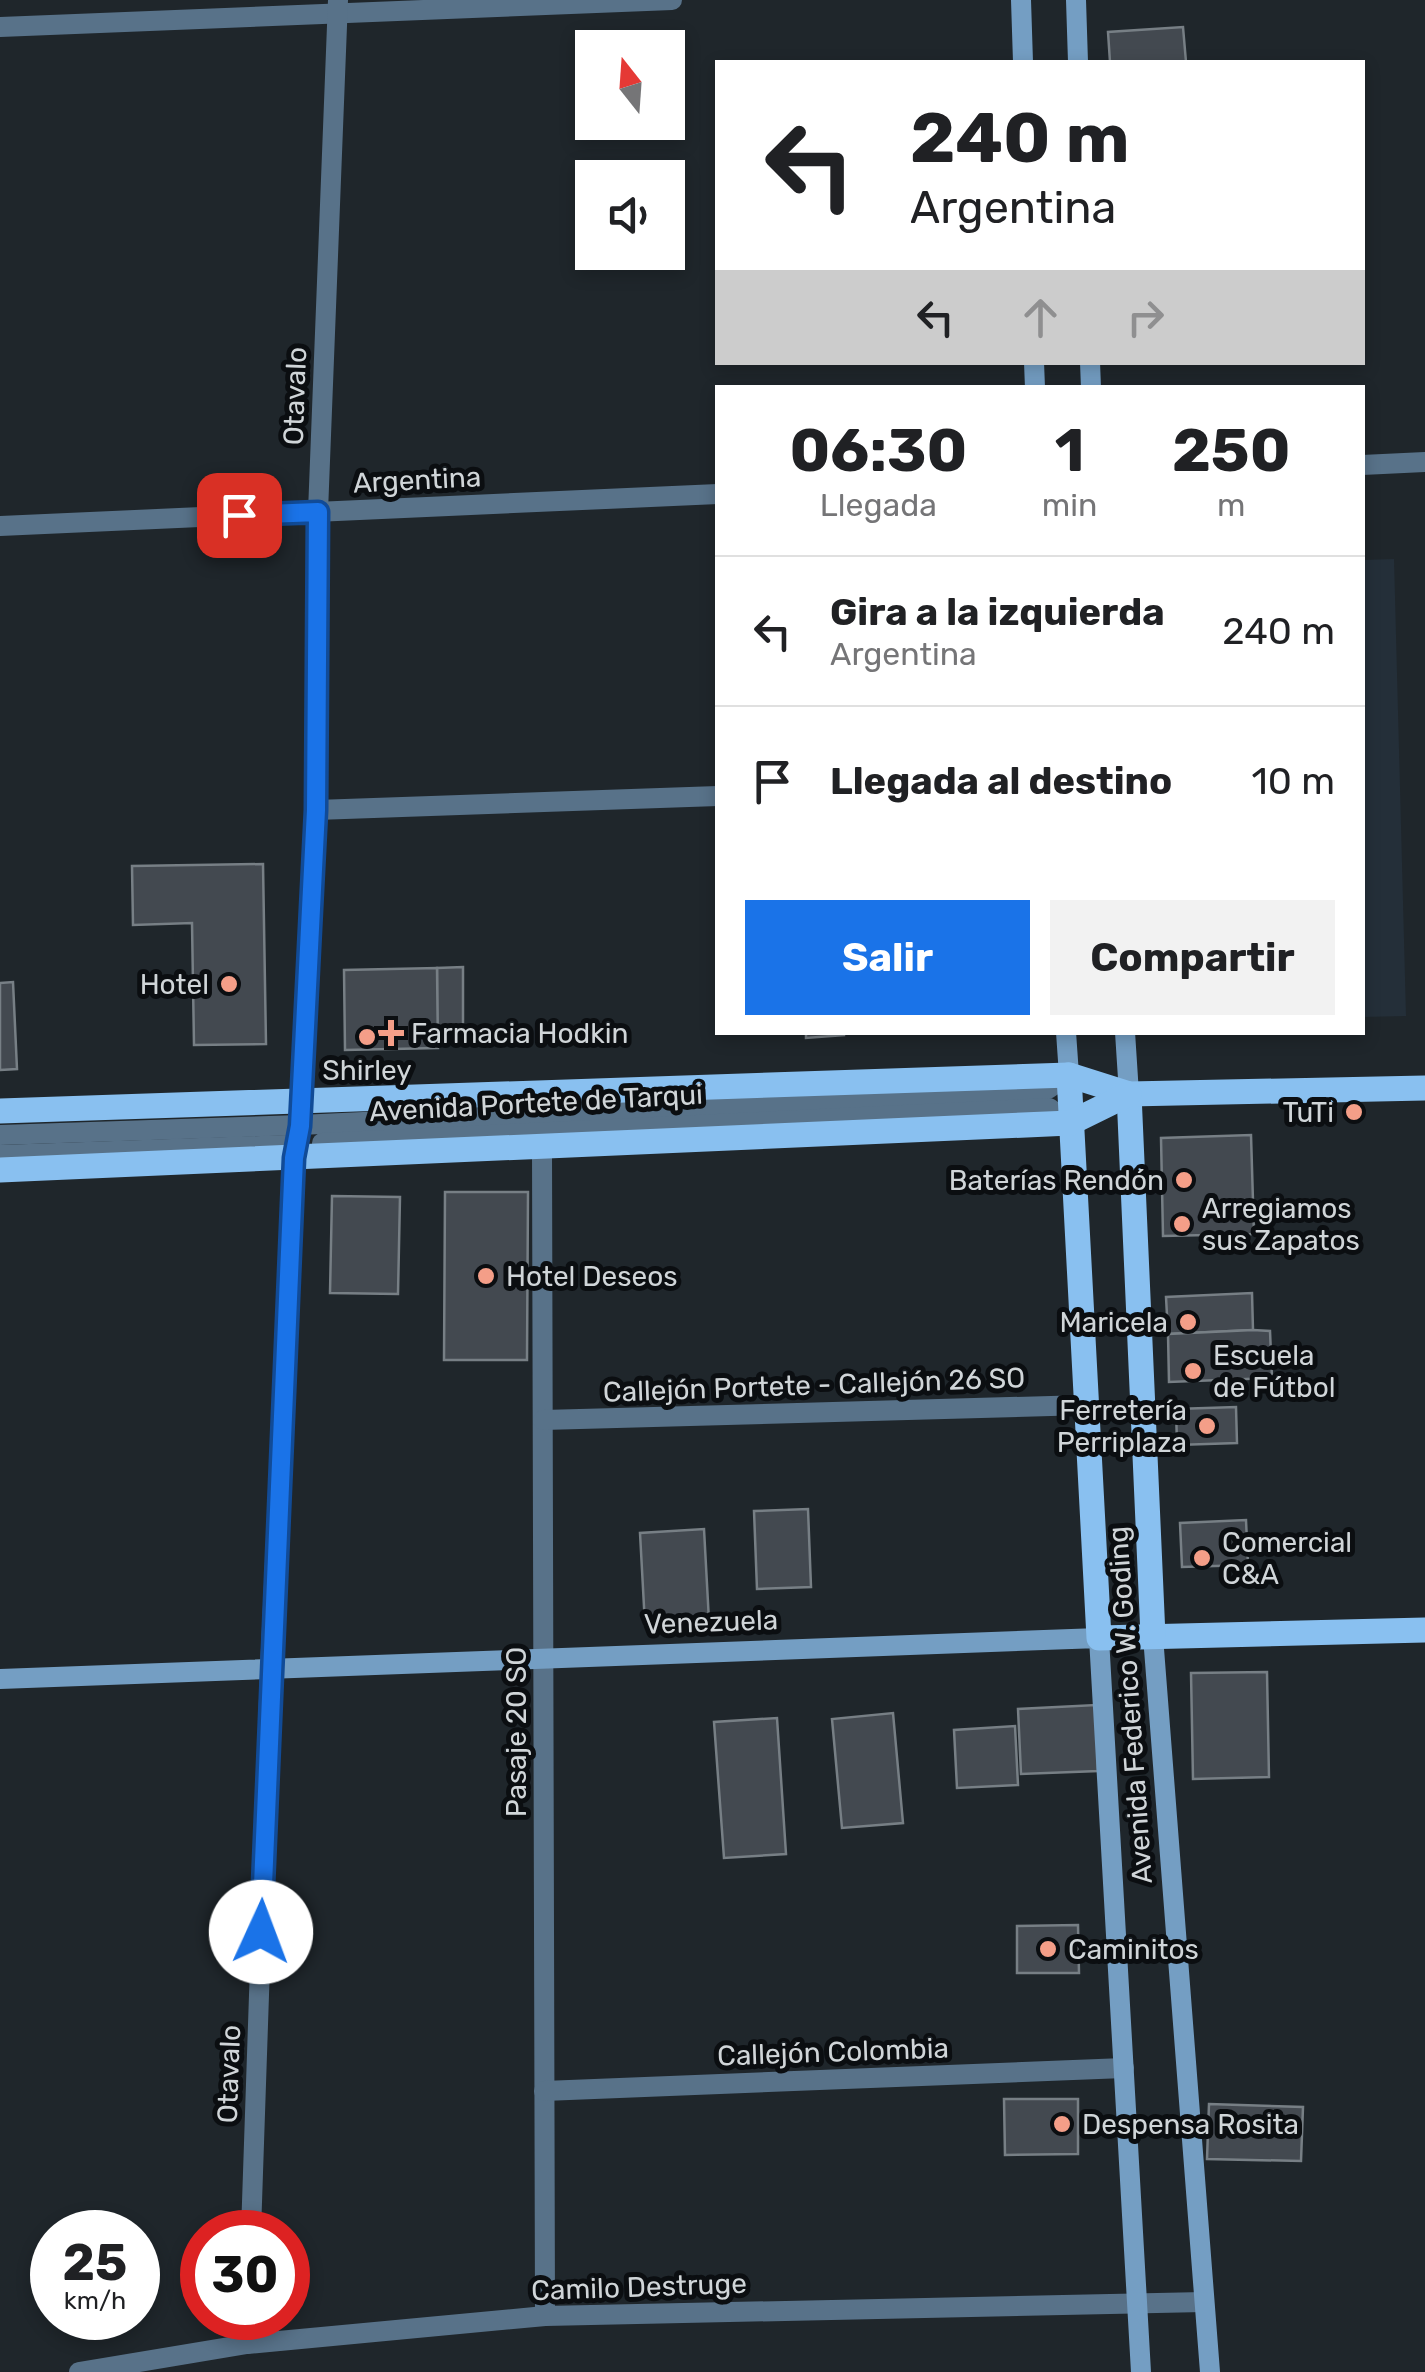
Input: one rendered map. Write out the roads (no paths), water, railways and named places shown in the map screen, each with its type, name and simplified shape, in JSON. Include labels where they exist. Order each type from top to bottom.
[{"type":"main road","name":"Avenida Portete de Tarqui","points":[[0,1170],[298,1132],[1068,1075],[1128,1094],[1425,1088]]},
{"type":"main road","name":"Avenida Federico W. Goding","points":[[1068,1075],[1099,1638]]},
{"type":"main road","name":"Avenida Portete de Tarqui","points":[[0,1111],[542,1148],[1070,1123],[1128,1094]]},
{"type":"main road","name":"Avenida Federico W. Goding","points":[[1128,1094],[1152,1636]]},
{"type":"main road","name":"Venezuela","points":[[1099,1638],[1425,1630]]},
{"type":"street","points":[[0,27],[338,7],[672,0]]},
{"type":"street","points":[[1021,0],[1023,60]]},
{"type":"street","points":[[1076,0],[1078,60]]},
{"type":"street","name":"Otavalo","points":[[252,2210],[270,1669],[316,810],[318,512],[338,7]]},
{"type":"street","points":[[1365,464],[1425,462]]},
{"type":"street","name":"Argentina","points":[[0,526],[715,494]]},
{"type":"street","points":[[316,810],[715,796]]},
{"type":"street","name":"Avenida Federico W. Goding","points":[[1066,1035],[1068,1075]]},
{"type":"street","name":"Avenida Federico W. Goding","points":[[1125,1035],[1128,1094]]},
{"type":"street","name":"Avenida Portete de Tarqui","points":[[0,1135],[298,1132],[1048,1108],[1070,1123]]},
{"type":"street","name":"Avenida Portete de Tarqui","points":[[0,1156],[298,1132]]},
{"type":"street","name":"Pasaje 20 SO","points":[[542,1148],[545,2316]]},
{"type":"street","name":"Callejón Portete - Callejón 26 SO","points":[[542,1420],[1086,1405]]},
{"type":"street","name":"Avenida Federico W. Goding","points":[[1152,1636],[1210,2372]]},
{"type":"street","name":"Avenida Federico W. Goding","points":[[1099,1638],[1141,2372]]},
{"type":"street","name":"Venezuela","points":[[0,1679],[1099,1638]]},
{"type":"street","name":"Callejón Colombia","points":[[544,2091],[1124,2068]]},
{"type":"street","name":"Camilo Destruge","points":[[80,2372],[247,2344],[545,2316],[1204,2302]]},
{"type":"street","points":[[247,2340],[247,2344]]},
{"type":"place","name":"Hotel","points":[[229,984]]},
{"type":"place","name":"Farmacia Hodkin","points":[[391,1033]]},
{"type":"place","name":"Shirley","points":[[367,1037]]},
{"type":"place","name":"TuTi","points":[[1354,1112]]},
{"type":"place","name":"Baterías Rendón","points":[[1184,1180]]},
{"type":"place","name":"Arregiamos sus Zapatos","points":[[1182,1224]]},
{"type":"place","name":"Hotel Deseos","points":[[486,1276]]},
{"type":"place","name":"Maricela","points":[[1188,1322]]},
{"type":"place","name":"Escuela de Fútbol","points":[[1193,1371]]},
{"type":"place","name":"Ferretería Perriplaza","points":[[1207,1426]]},
{"type":"place","name":"Comercial C&A","points":[[1202,1558]]},
{"type":"place","name":"Caminitos","points":[[1048,1949]]},
{"type":"place","name":"Despensa Rosita","points":[[1062,2124]]}]
